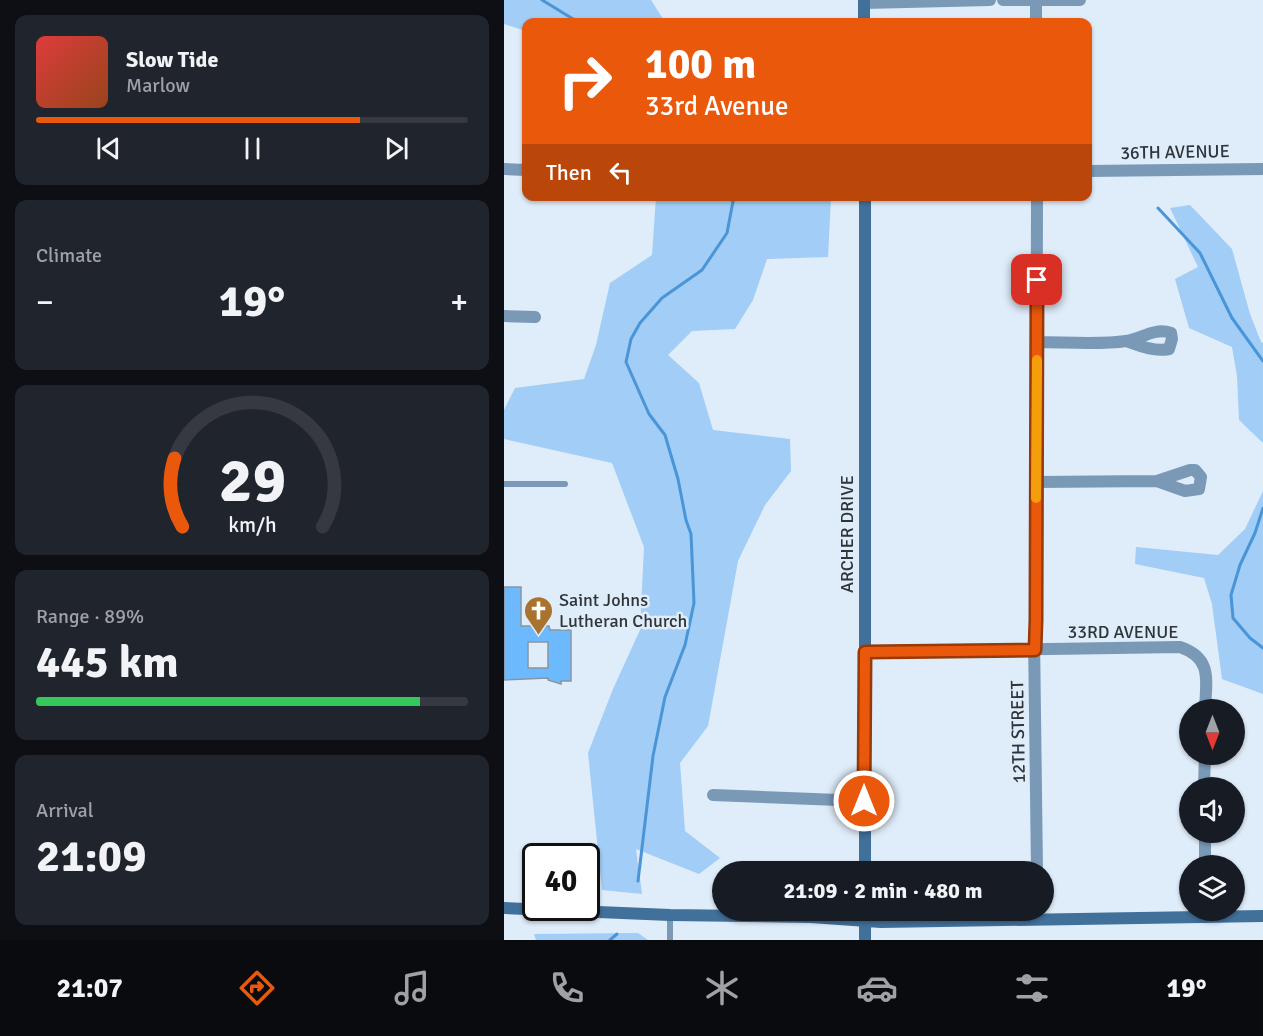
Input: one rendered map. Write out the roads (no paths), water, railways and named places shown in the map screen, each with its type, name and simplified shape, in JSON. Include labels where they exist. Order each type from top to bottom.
[{"type":"street","points":[[864,18],[864,1],[990,0]]},
{"type":"street","points":[[1004,0],[1080,0]]},
{"type":"street","points":[[1036,0],[1036,18]]},
{"type":"street","points":[[504,169],[522,170]]},
{"type":"street","name":"36TH AVENUE","points":[[1092,171],[1263,169]]},
{"type":"street","name":"ARCHER DRIVE","points":[[865,201],[865,861]]},
{"type":"street","name":"12TH STREET","points":[[1037,201],[1035,650],[1037,861]]},
{"type":"street","points":[[504,316],[535,317]]},
{"type":"street","points":[[1037,342],[1126,341]]},
{"type":"street","points":[[1036,482],[1157,481]]},
{"type":"street","name":"33RD AVENUE","points":[[865,652],[1180,647],[1198,656],[1205,671],[1205,699]]},
{"type":"street","points":[[713,795],[864,801]]},
{"type":"street","points":[[504,908],[712,915]]},
{"type":"street","points":[[1054,915],[1179,914]]},
{"type":"street","points":[[1245,915],[1263,916]]},
{"type":"street","points":[[865,921],[865,940]]},
{"type":"street","points":[[879,921],[903,921]]},
{"type":"lane","points":[[504,484],[565,484]]},
{"type":"lane","points":[[670,915],[670,940]]},
{"type":"waterway","points":[[542,0],[571,18]]},
{"type":"waterway","points":[[638,881],[653,756],[665,697],[685,645],[694,603],[691,534],[678,479],[665,435],[649,414],[626,362],[631,339],[640,323],[662,298],[702,270],[727,233],[733,201]]},
{"type":"waterway","points":[[1158,208],[1200,253],[1232,318],[1263,361]]},
{"type":"waterway","points":[[1263,508],[1255,533],[1240,565],[1231,595],[1233,618],[1250,638],[1263,648]]},
{"type":"waterway","points":[[610,940],[617,934]]},
{"type":"place","name":"Saint Johns Lutheran Church","points":[[538,636]]}]
